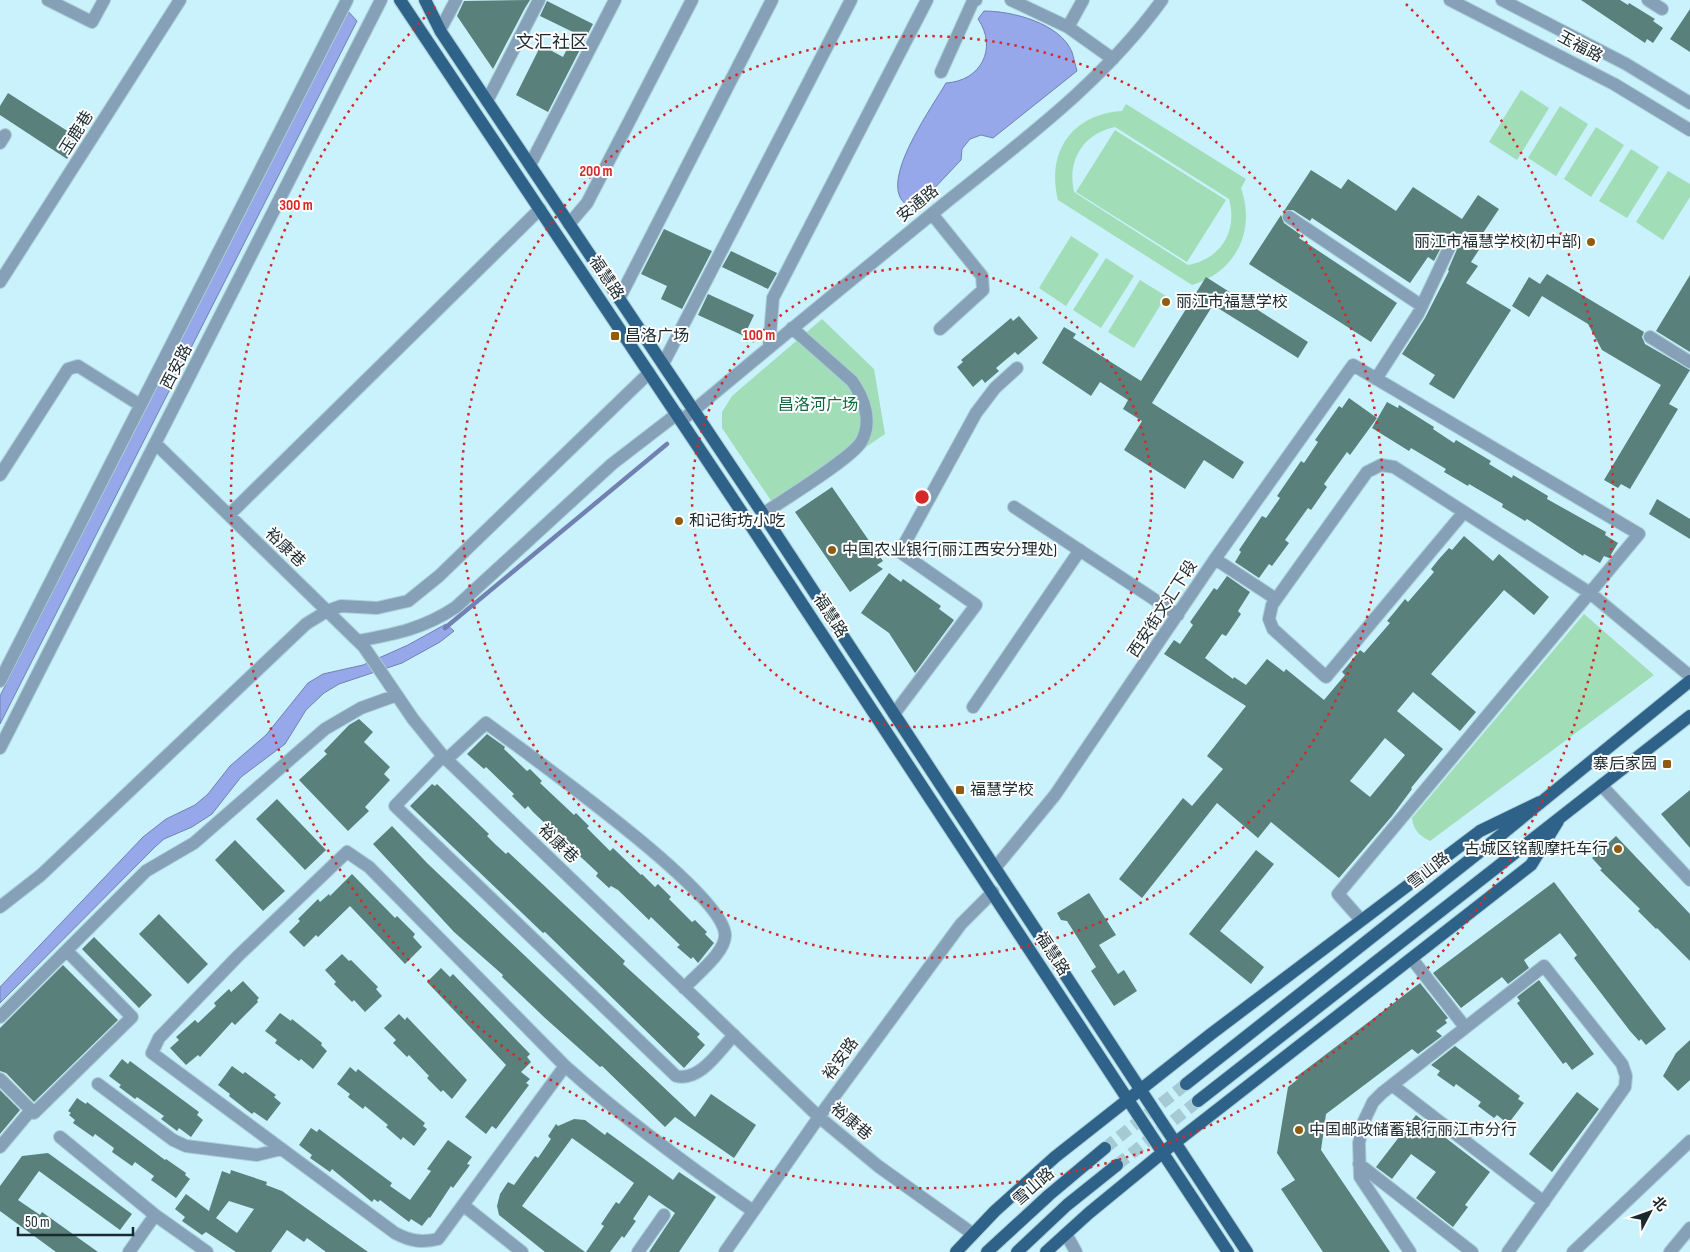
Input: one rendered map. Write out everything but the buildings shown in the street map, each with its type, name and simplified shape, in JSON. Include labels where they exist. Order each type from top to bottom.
[{"type":"main road","name":"福慧路","points":[[400,0],[679,417],[1228,1252]]},
{"type":"main road","name":"福慧路","points":[[425,0],[440,30],[763,514],[1247,1252]]},
{"type":"main road","name":"雪山路","points":[[1186,1084],[1690,681]]},
{"type":"main road","points":[[1198,1101],[1690,716]]},
{"type":"main road","points":[[956,1252],[972,1234],[1049,1162],[1140,1089],[1480,831],[1540,802]]},
{"type":"main road","points":[[1046,1252],[1163,1152],[1531,866],[1558,821]]},
{"type":"main road","name":"雪山路","points":[[987,1252],[1049,1195],[1105,1148]]},
{"type":"main road","points":[[1017,1252],[1067,1205],[1118,1165]]},
{"type":"street","points":[[48,0],[92,22],[104,0]]},
{"type":"street","name":"玉鹿巷","points":[[0,282],[180,0]]},
{"type":"street","name":"西安路","points":[[0,681],[347,0]]},
{"type":"street","name":"西安路","points":[[0,748],[381,0]]},
{"type":"street","points":[[440,30],[456,0]]},
{"type":"street","points":[[487,101],[539,0]]},
{"type":"street","points":[[530,165],[615,0]]},
{"type":"street","points":[[569,224],[587,202],[692,0]]},
{"type":"street","points":[[619,299],[772,0]]},
{"type":"street","points":[[663,364],[851,0]]},
{"type":"street","points":[[769,348],[773,298],[928,0]]},
{"type":"street","points":[[941,72],[973,1],[976,0]]},
{"type":"street","points":[[1011,0],[1068,27],[1113,59]]},
{"type":"street","points":[[1068,27],[1083,0]]},
{"type":"street","name":"安通路","points":[[361,644],[413,630],[456,607],[612,464],[679,417],[694,410],[1064,107],[1113,59],[1162,0]]},
{"type":"street","name":"玉福路","points":[[1450,0],[1614,84],[1690,130]]},
{"type":"street","name":"玉福路","points":[[1502,0],[1626,64],[1690,104]]},
{"type":"street","points":[[1648,0],[1662,9]]},
{"type":"street","points":[[229,515],[540,209]]},
{"type":"street","points":[[932,214],[982,276],[983,290],[940,330]]},
{"type":"street","points":[[1289,217],[1422,306]]},
{"type":"street","points":[[1361,920],[1338,894],[1639,534],[1376,379],[1422,306],[1451,244]]},
{"type":"street","points":[[763,514],[852,452],[864,436],[866,412],[858,390],[852,381],[792,328]]},
{"type":"street","points":[[1650,336],[1690,362]]},
{"type":"street","name":"西安街文汇下段","points":[[995,868],[1055,795],[1215,559],[1353,365],[1376,379]]},
{"type":"street","points":[[0,475],[68,369],[78,366],[140,406]]},
{"type":"street","points":[[894,714],[976,605],[900,552],[976,413],[995,388],[1017,368]]},
{"type":"street","points":[[0,908],[41,875],[290,637],[327,611],[341,606],[388,607],[408,601],[439,576],[649,373]]},
{"type":"street","name":"裕康巷","points":[[156,444],[361,644],[444,758],[819,1117],[878,1166],[972,1234]]},
{"type":"street","points":[[1464,512],[1326,677],[1273,630],[1269,619],[1276,599],[1367,472],[1381,466],[1394,467],[1464,512],[1590,593],[1690,676]]},
{"type":"street","points":[[1014,507],[1178,615]]},
{"type":"street","points":[[973,707],[1080,550]]},
{"type":"street","points":[[1215,559],[1276,599]]},
{"type":"street","points":[[0,1017],[146,871],[194,843],[325,729],[394,690]]},
{"type":"street","points":[[684,988],[723,947],[726,935],[721,918],[688,882],[603,812],[486,723],[444,758],[395,806],[676,1076],[686,1077],[697,1073],[734,1035]]},
{"type":"street","points":[[1602,786],[1687,872]]},
{"type":"street","points":[[565,1066],[438,1239],[413,1241],[395,1233],[152,1053],[159,1038],[238,956],[347,852],[369,867],[565,1066],[644,1133],[753,1211]]},
{"type":"street","name":"裕安路","points":[[725,1252],[819,1117],[961,924],[992,892]]},
{"type":"street","points":[[0,1080],[34,1113],[132,1017],[67,951]]},
{"type":"street","points":[[1412,959],[1465,1027]]},
{"type":"street","points":[[1410,1252],[1360,1177],[1360,1133],[1366,1114],[1373,1102],[1392,1084],[1544,966],[1625,1069],[1625,1087],[1508,1252]]},
{"type":"street","points":[[98,1084],[173,1140],[186,1146],[257,1155],[282,1149]]},
{"type":"street","points":[[1392,1084],[1544,1202]]},
{"type":"street","points":[[0,1147],[30,1110]]},
{"type":"street","points":[[60,1137],[155,1216],[207,1252]]},
{"type":"street","points":[[1573,1252],[1690,1141]]},
{"type":"street","points":[[1359,1164],[1472,1252]]},
{"type":"street","points":[[463,1205],[522,1252]]},
{"type":"street","points":[[638,1252],[664,1215]]},
{"type":"street","points":[[129,1252],[155,1216]]},
{"type":"street","points":[[1670,1252],[1690,1228]]},
{"type":"street","points":[[1066,1234],[1076,1252]]},
{"type":"green space","points":[[1521,90],[1549,108],[1517,160],[1489,142]]},
{"type":"green space","points":[[1126,104],[1246,179],[1241,188],[1246,219],[1244,234],[1239,248],[1231,260],[1207,279],[1192,285],[1058,200],[1055,183],[1056,166],[1060,152],[1067,139],[1089,119],[1122,111]],"holes":[[[1115,127],[1229,199],[1231,222],[1224,242],[1210,257],[1188,265],[1074,192],[1072,180],[1075,159],[1086,142],[1104,130]]]},
{"type":"green space","points":[[1560,106],[1588,124],[1556,176],[1528,158]]},
{"type":"green space","points":[[1596,127],[1624,145],[1591,197],[1564,179]]},
{"type":"green space","points":[[1115,130],[1226,200],[1187,262],[1076,192]]},
{"type":"green space","points":[[1631,149],[1659,167],[1627,218],[1599,201]]},
{"type":"green space","points":[[1668,171],[1690,184],[1690,197],[1663,240],[1636,222]]},
{"type":"green space","points":[[1071,236],[1099,254],[1066,306],[1039,288]]},
{"type":"green space","points":[[1106,258],[1134,276],[1101,328],[1073,310]]},
{"type":"green space","points":[[1140,280],[1166,296],[1134,348],[1108,332]]},
{"type":"green space","name":"昌洛河广场","points":[[822,319],[874,369],[885,434],[776,508],[722,428],[722,412],[732,396]]},
{"type":"green space","points":[[1584,614],[1654,675],[1430,841],[1423,837],[1415,829],[1412,818]]},
{"type":"water","points":[[347,10],[357,21],[0,724],[0,696]]},
{"type":"water","points":[[984,11],[1021,16],[1046,26],[1057,33],[1072,52],[1077,71],[993,138],[981,135],[970,139],[962,149],[961,160],[913,211],[901,199],[898,185],[905,155],[922,122],[946,83],[958,81],[969,76],[977,70],[983,61],[986,41],[984,30],[978,19]]},
{"type":"water","points":[[446,624],[454,631],[440,642],[402,663],[339,684],[324,693],[306,710],[285,744],[241,777],[212,814],[192,827],[164,839],[155,847],[0,1003],[0,987],[143,837],[166,819],[195,805],[208,794],[230,766],[266,735],[308,683],[323,674],[363,665],[408,645]]},
{"type":"waterway","points":[[445,628],[667,444]]},
{"type":"tunnel","points":[[1105,1148],[1186,1084]]},
{"type":"tunnel","points":[[1117,1165],[1198,1101]]},
{"type":"place","name":"丽江市福慧学校(初中部)","points":[[1591,242]]},
{"type":"place","name":"丽江市福慧学校","points":[[1166,302]]},
{"type":"place","name":"昌洛广场","points":[[615,336]]},
{"type":"place","name":"和记街坊小吃","points":[[679,521]]},
{"type":"place","name":"中国农业银行(丽江西安分理处)","points":[[832,550]]},
{"type":"place","name":"寨后家园","points":[[1667,764]]},
{"type":"place","name":"福慧学校","points":[[960,790]]},
{"type":"place","name":"古城区铭靓摩托车行","points":[[1618,849]]},
{"type":"place","name":"中国邮政储蓄银行丽江市分行","points":[[1299,1130]]},
{"type":"district","name":"文汇社区","points":[[552,42]]}]
